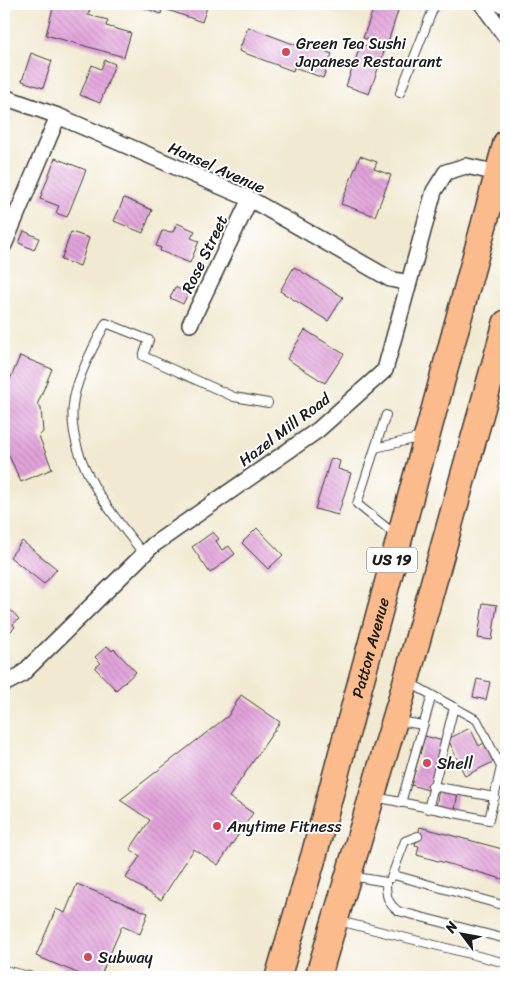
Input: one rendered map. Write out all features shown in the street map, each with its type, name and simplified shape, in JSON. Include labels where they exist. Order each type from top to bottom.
[{"type":"main road","name":"Patton Avenue","points":[[278,977],[314,855],[398,537],[506,143]]},
{"type":"main road","name":"US 19","points":[[318,977],[406,681],[506,323]]},
{"type":"main road","points":[[470,452],[506,378]]},
{"type":"street","points":[[482,4],[506,37]]},
{"type":"street","points":[[500,4],[506,6]]},
{"type":"street","name":"Hansel Avenue","points":[[4,97],[58,116],[250,199],[390,279],[409,284]]},
{"type":"street","points":[[4,245],[58,116]]},
{"type":"street","name":"Hazel Mill Road","points":[[4,684],[21,675],[144,554],[318,430],[385,370],[434,191],[446,172],[466,166],[498,173]]},
{"type":"street","name":"Rose Street","points":[[190,324],[250,199]]},
{"type":"lane","points":[[400,93],[436,4]]},
{"type":"lane","points":[[144,554],[116,520],[95,490],[76,444],[73,404],[90,352],[106,323],[149,340],[144,356],[234,397],[268,403]]},
{"type":"lane","points":[[386,415],[357,504],[398,537]]},
{"type":"lane","points":[[375,448],[426,437]]},
{"type":"lane","points":[[371,796],[489,820],[501,767],[477,720],[406,681]]},
{"type":"lane","points":[[401,803],[432,695]]},
{"type":"lane","points":[[428,809],[432,786],[454,707]]},
{"type":"lane","points":[[394,721],[423,724]]},
{"type":"lane","points":[[432,786],[495,797]]},
{"type":"lane","points":[[418,836],[405,841],[394,875],[386,882],[386,895],[390,906],[398,911],[506,939]]},
{"type":"lane","points":[[394,875],[506,905]]},
{"type":"lane","points":[[349,876],[386,882]]},
{"type":"lane","points":[[336,920],[506,963]]},
{"type":"lane","points":[[4,970],[33,977]]},
{"type":"building","points":[[54,4],[80,4],[91,7],[88,15],[108,20],[106,26],[131,33],[124,57],[46,35]]},
{"type":"building","points":[[133,4],[208,4],[202,22],[162,8],[161,14]]},
{"type":"building","points":[[375,4],[400,5],[387,45],[363,38]]},
{"type":"building","name":"Green Tea Sushi Japanese Restaurant","points":[[248,27],[301,47],[302,42],[332,54],[323,78],[294,67],[293,71],[239,51]]},
{"type":"building","points":[[361,44],[384,52],[369,94],[346,86]]},
{"type":"building","points":[[31,53],[52,61],[43,88],[22,81]]},
{"type":"building","points":[[105,60],[115,64],[100,103],[80,95],[92,65],[101,69]]},
{"type":"building","points":[[360,156],[377,162],[374,169],[391,175],[375,216],[341,204]]},
{"type":"building","points":[[55,158],[86,170],[67,217],[56,213],[59,206],[40,199]]},
{"type":"building","points":[[124,198],[152,210],[143,233],[114,221]]},
{"type":"building","points":[[177,223],[195,231],[191,238],[199,241],[190,263],[160,251],[161,248],[156,246],[162,231],[173,232]]},
{"type":"building","points":[[24,231],[39,238],[34,250],[19,243]]},
{"type":"building","points":[[71,232],[89,238],[80,266],[61,260]]},
{"type":"building","points":[[294,267],[343,297],[328,321],[280,291]]},
{"type":"building","points":[[175,287],[188,293],[183,304],[170,298]]},
{"type":"building","points":[[305,330],[344,354],[325,383],[287,359]]},
{"type":"building","points":[[20,356],[52,369],[37,405],[41,408],[43,432],[39,436],[52,469],[21,482],[4,445],[6,436],[4,434],[4,394]]},
{"type":"building","points":[[331,458],[340,461],[338,469],[351,473],[338,515],[315,509]]},
{"type":"building","points":[[257,528],[283,555],[268,569],[242,543]]},
{"type":"building","points":[[213,532],[219,539],[216,541],[222,550],[229,546],[235,554],[210,573],[192,547]]},
{"type":"building","points":[[22,541],[57,569],[44,584],[10,557]]},
{"type":"building","points":[[4,603],[19,619],[13,624],[15,627],[6,636],[4,634]]},
{"type":"building","points":[[483,603],[497,605],[492,640],[478,638]]},
{"type":"building","points":[[107,646],[112,651],[114,649],[136,672],[116,690],[95,668],[101,663],[95,657]]},
{"type":"building","points":[[477,679],[490,682],[486,700],[473,697]]},
{"type":"building","points":[[241,695],[280,722],[229,797],[253,813],[218,865],[194,849],[161,900],[126,878],[140,856],[130,849],[150,820],[120,800],[228,716]]},
{"type":"building","points":[[470,728],[479,746],[484,743],[493,762],[465,776],[448,739]]},
{"type":"building","points":[[425,736],[443,741],[428,790],[411,785]]},
{"type":"building","points":[[439,789],[458,792],[455,810],[436,807]]},
{"type":"building","points":[[420,827],[506,850],[506,880],[417,855],[419,846],[415,845]]},
{"type":"building","points":[[77,884],[148,913],[140,934],[122,926],[100,977],[87,977],[36,956],[56,909],[65,913]]},
{"type":"place","name":"Green Tea Sushi Japanese Restaurant","points":[[286,52]]},
{"type":"place","name":"Shell","points":[[427,763]]},
{"type":"place","name":"Anytime Fitness","points":[[217,826]]},
{"type":"place","name":"Subway","points":[[88,957]]}]
